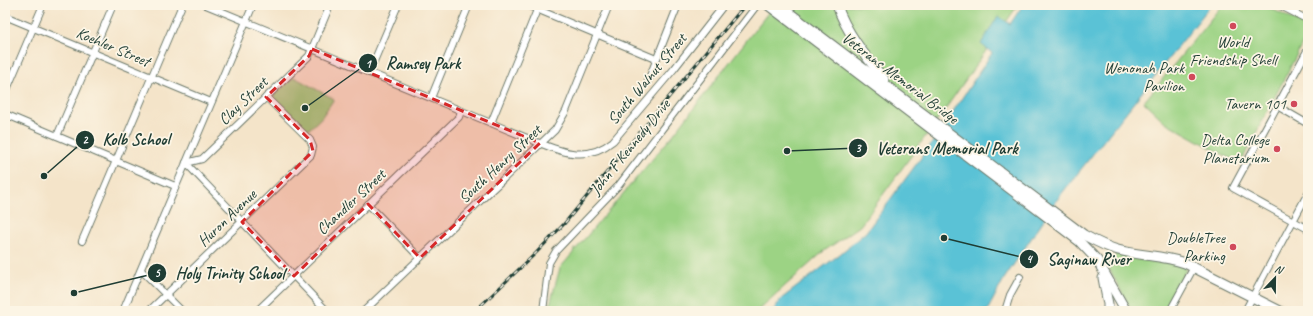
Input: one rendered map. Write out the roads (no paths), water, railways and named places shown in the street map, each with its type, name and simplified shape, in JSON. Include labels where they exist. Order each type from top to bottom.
[{"type":"highway","name":"Veterans Memorial Bridge","points":[[768,5],[779,8],[892,90],[902,102]]},
{"type":"highway","points":[[837,5],[863,52],[892,90]]},
{"type":"highway","name":"Veterans Memorial Bridge","points":[[779,8],[1066,227],[1097,260],[1126,311]]},
{"type":"highway","name":"Veterans Memorial Bridge","points":[[1066,227],[1106,247],[1168,258],[1194,267],[1280,311]]},
{"type":"highway","points":[[1097,260],[1104,282],[1108,311]]},
{"type":"street","points":[[5,94],[43,5]]},
{"type":"street","points":[[57,136],[113,5]]},
{"type":"street","points":[[82,241],[182,5]]},
{"type":"street","points":[[206,5],[540,143]]},
{"type":"street","points":[[123,311],[253,5]]},
{"type":"street","name":"Clay Street","points":[[186,163],[202,159],[309,56],[330,5]]},
{"type":"street","points":[[369,73],[398,5]]},
{"type":"street","points":[[431,98],[469,5]]},
{"type":"street","points":[[527,5],[538,7],[656,59]]},
{"type":"street","name":"South Henry Street","points":[[364,311],[555,130],[561,121],[609,5]]},
{"type":"street","points":[[648,81],[678,5]]},
{"type":"street","name":"South Walnut Street","points":[[540,143],[566,152],[580,154],[596,152],[613,141],[674,69],[724,5]]},
{"type":"street","name":"John F Kennedy Drive","points":[[543,311],[549,263],[556,251],[620,185],[757,5]]},
{"type":"street","points":[[1279,5],[1286,7],[1308,20]]},
{"type":"street","points":[[491,123],[538,7]]},
{"type":"street","name":"Koehler Street","points":[[5,16],[211,102]]},
{"type":"street","points":[[1308,49],[1234,188],[1308,229]]},
{"type":"street","name":"Huron Avenue","points":[[150,311],[308,159],[313,151],[310,140],[266,97]]},
{"type":"street","points":[[1277,106],[1308,124]]},
{"type":"street","name":"Chandler Street","points":[[257,311],[459,117],[461,111]]},
{"type":"street","points":[[5,114],[115,162],[175,186]]},
{"type":"street","points":[[186,163],[328,311]]},
{"type":"street","points":[[1245,311],[1308,193]]},
{"type":"street","points":[[368,204],[420,258]]},
{"type":"street","points":[[1170,311],[1194,267]]},
{"type":"street","points":[[141,270],[182,311]]},
{"type":"street","points":[[1005,311],[1010,295],[1018,280]]},
{"type":"water","points":[[1023,5],[1211,5],[1059,197],[1004,279],[987,311],[773,311],[781,299],[866,232],[932,143],[992,53],[981,44],[998,16],[1010,24]]},
{"type":"railway","points":[[475,311],[564,224],[745,5]]},
{"type":"place","name":"World Friendship Shell","points":[[1233,26]]},
{"type":"place","name":"Wenonah Park Pavilion","points":[[1192,77]]},
{"type":"place","name":"Tavern 101","points":[[1294,104]]},
{"type":"place","name":"Ramsey Park","points":[[305,108]]},
{"type":"place","name":"Delta College Planetarium","points":[[1277,149]]},
{"type":"place","name":"Veterans Memorial Park","points":[[787,151]]},
{"type":"place","name":"Kolb School","points":[[44,176]]},
{"type":"place","name":"Saginaw River","points":[[944,238]]},
{"type":"place","name":"DoubleTree Parking","points":[[1233,247]]},
{"type":"place","name":"Holy Trinity School","points":[[74,293]]}]
